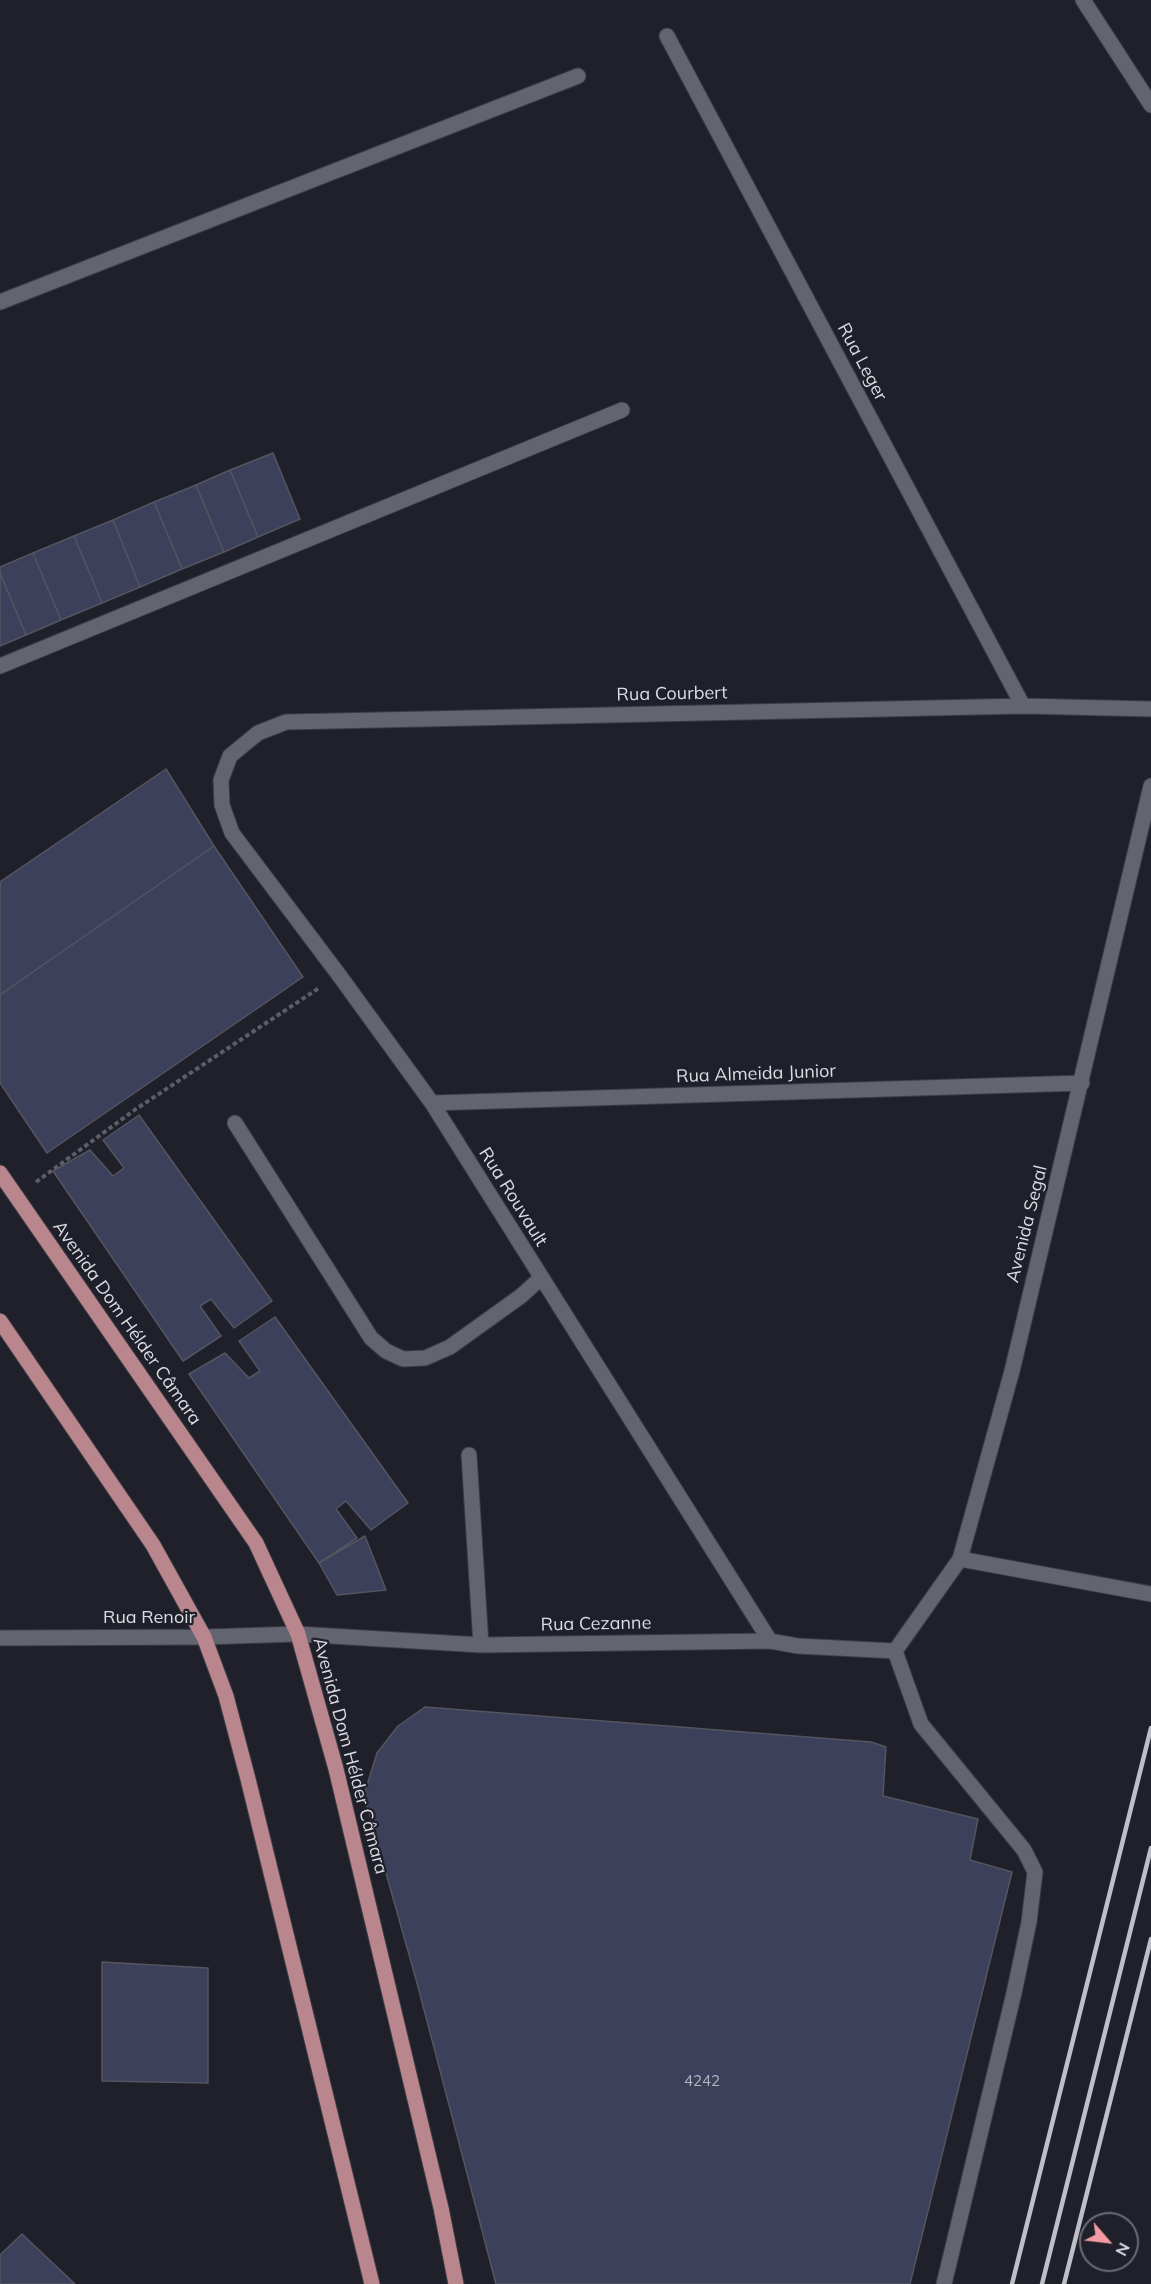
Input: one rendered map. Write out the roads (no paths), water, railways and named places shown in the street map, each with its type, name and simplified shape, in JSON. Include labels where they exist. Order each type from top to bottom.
[{"type":"main road","name":"Avenida Dom Hélder Câmara","points":[[0,1173],[256,1543],[298,1634],[339,1781],[441,2208],[456,2284]]},
{"type":"main road","points":[[0,1321],[153,1545],[204,1637],[226,1696],[243,1759],[372,2284]]},
{"type":"street","points":[[1083,0],[1151,105]]},
{"type":"street","name":"Rua Leger","points":[[667,36],[1023,706]]},
{"type":"street","points":[[0,303],[578,76]]},
{"type":"street","points":[[0,666],[622,411]]},
{"type":"street","name":"Rua Courbert","points":[[221,780],[230,756],[258,733],[286,722],[1023,706],[1151,709]]},
{"type":"street","name":"Rua Rouvault","points":[[221,780],[222,805],[232,833],[432,1103],[770,1641]]},
{"type":"street","name":"Avenida Segal","points":[[895,1651],[960,1559],[1012,1371],[1151,786]]},
{"type":"street","name":"Rua Almeida Junior","points":[[432,1103],[1082,1083]]},
{"type":"street","points":[[235,1123],[371,1338],[387,1352],[403,1359],[425,1358],[450,1347],[521,1296],[542,1278]]},
{"type":"street","points":[[468,1455],[481,1645]]},
{"type":"street","points":[[960,1559],[1151,1594]]},
{"type":"street","name":"Rua Renoir","points":[[0,1638],[298,1634]]},
{"type":"street","name":"Rua Cezanne","points":[[298,1634],[481,1645],[770,1641],[798,1646],[895,1651]]},
{"type":"street","points":[[895,1651],[921,1724],[1024,1850],[1035,1872],[1029,1922],[1014,1993],[944,2284]]},
{"type":"railway","points":[[1012,2284],[1151,1728]]},
{"type":"railway","points":[[1042,2284],[1151,1848]]},
{"type":"railway","points":[[1064,2284],[1151,1939]]}]
